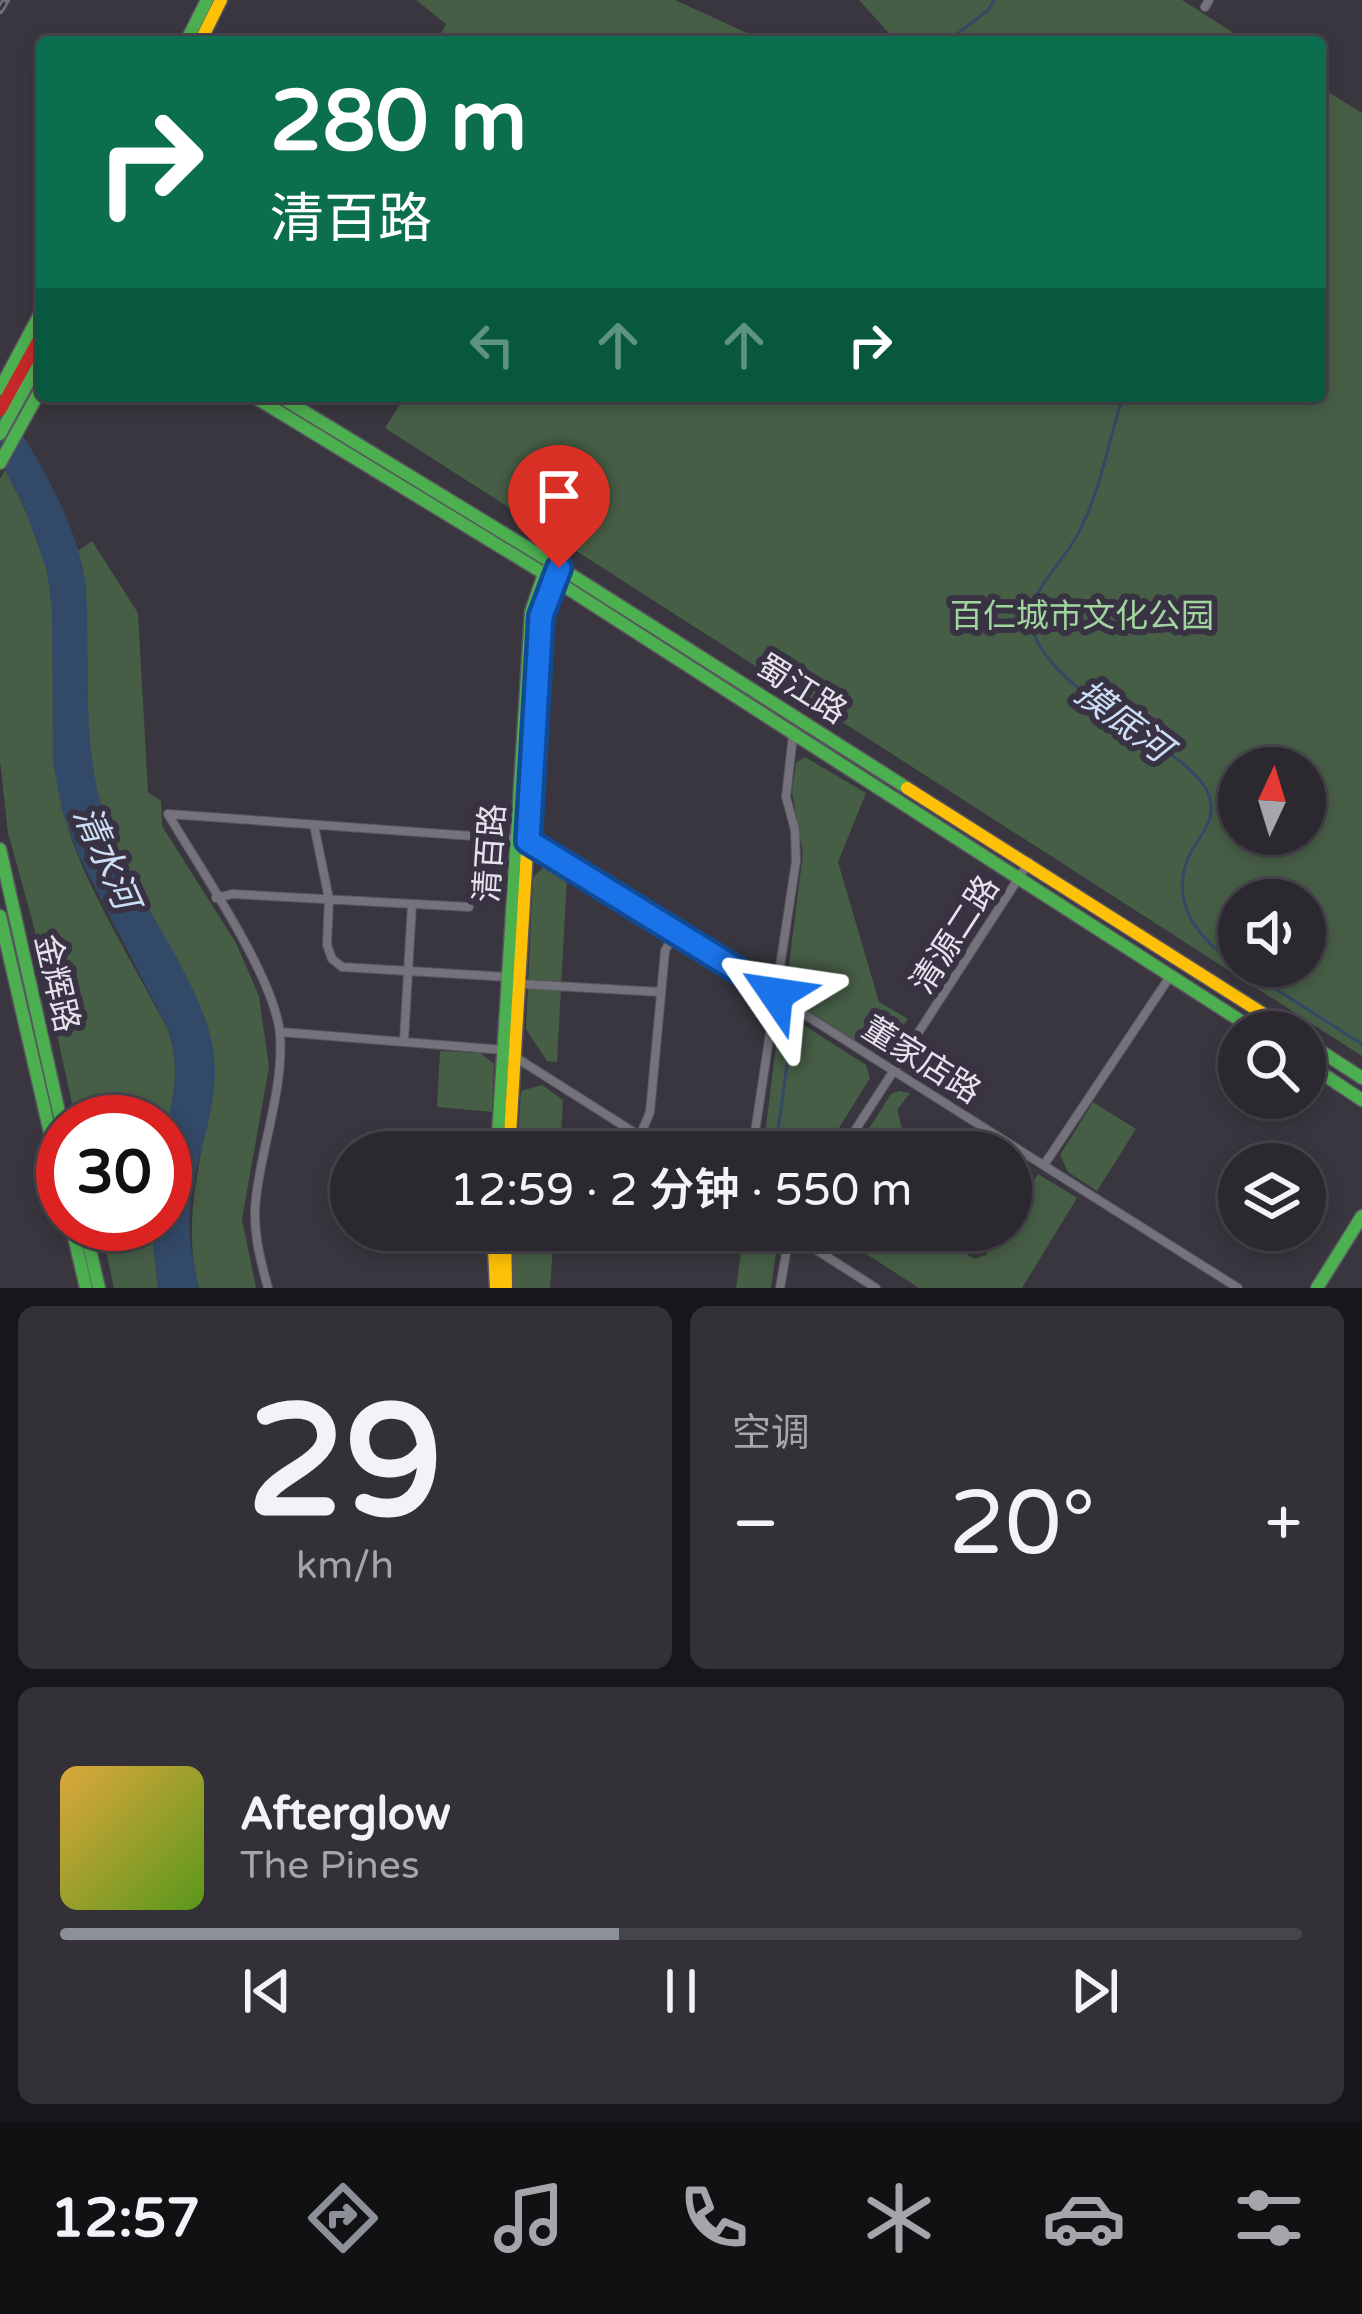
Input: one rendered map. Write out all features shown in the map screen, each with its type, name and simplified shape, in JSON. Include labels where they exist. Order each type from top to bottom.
[{"type":"street","points":[[189,36],[207,0]]},
{"type":"street","points":[[203,36],[221,0]]},
{"type":"street","points":[[0,389],[36,321]]},
{"type":"street","points":[[0,410],[29,383]]},
{"type":"street","points":[[0,464],[23,423],[29,383]]},
{"type":"street","points":[[0,434],[29,383]]},
{"type":"street","name":"蜀江路","points":[[263,402],[552,571],[1029,862],[1260,1011]]},
{"type":"street","name":"蜀江路","points":[[288,402],[552,571],[793,735],[1226,1011]]},
{"type":"street","name":"清百路","points":[[500,1131],[541,616],[552,571]]},
{"type":"street","points":[[755,1131],[796,861],[795,830],[786,797],[793,735]]},
{"type":"street","points":[[268,1288],[256,1242],[255,1202],[280,1033],[255,960],[168,814],[522,840]]},
{"type":"street","points":[[314,825],[329,899],[327,945],[342,967],[661,992]]},
{"type":"street","name":"董家店路","points":[[522,840],[776,994],[1238,1288]]},
{"type":"street","name":"金辉路","points":[[0,849],[55,1095]]},
{"type":"street","name":"清源二路","points":[[855,1131],[1029,862]]},
{"type":"street","points":[[217,898],[232,894],[469,907]]},
{"type":"street","points":[[404,1041],[412,904]]},
{"type":"street","name":"金辉路","points":[[0,916],[41,1095]]},
{"type":"street","points":[[642,1131],[650,1112],[665,951],[675,932]]},
{"type":"street","points":[[1045,1165],[1171,975]]},
{"type":"street","points":[[280,1033],[509,1053],[632,1131]]},
{"type":"street","name":"清百路","points":[[509,1053],[509,1131]]},
{"type":"street","points":[[1326,1055],[1362,1078]]},
{"type":"street","points":[[1326,1077],[1362,1100]]},
{"type":"street","points":[[1317,1288],[1362,1216]]},
{"type":"street","points":[[77,1251],[86,1288]]},
{"type":"street","points":[[90,1251],[98,1288]]},
{"type":"street","points":[[494,1251],[496,1288]]},
{"type":"street","points":[[505,1251],[506,1288]]},
{"type":"street","points":[[780,1288],[785,1251]]},
{"type":"street","points":[[819,1251],[876,1288]]},
{"type":"green space","points":[[416,0],[675,0],[754,36],[439,36],[446,24]]},
{"type":"green space","points":[[859,0],[1182,0],[1239,36],[892,36]]},
{"type":"green space","name":"百仁城市文化公园","points":[[1326,91],[1362,113],[1362,1056],[1326,1033],[1326,1011],[1292,1011],[1255,987],[1326,987],[1326,879],[1218,879],[1218,963],[385,428],[401,402],[1326,402]]},
{"type":"green space","points":[[5,470],[47,571],[54,629],[54,747],[62,807],[94,892],[168,1030],[174,1058],[172,1095],[70,1095],[8,833],[0,760],[0,479]]},
{"type":"green space","points":[[92,541],[138,613],[148,792],[161,801],[162,826],[236,943],[259,996],[269,1067],[242,1219],[256,1288],[199,1288],[192,1229],[214,1053],[108,830],[94,785],[88,736],[86,586],[78,551]]},
{"type":"green space","points":[[805,757],[866,793],[838,862],[879,1002],[908,1019],[887,1048],[874,1053],[790,999],[786,988],[803,853],[792,792],[796,763]]},
{"type":"green space","points":[[547,863],[567,878],[557,1062],[547,1061],[526,1029],[533,878]]},
{"type":"green space","points":[[788,1015],[866,1065],[870,1078],[837,1131],[766,1131],[779,1020]]},
{"type":"green space","points":[[440,1051],[481,1053],[494,1064],[492,1112],[437,1107]]},
{"type":"green space","points":[[542,1085],[563,1100],[561,1131],[518,1131],[521,1091]]},
{"type":"green space","points":[[910,1093],[897,1110],[903,1131],[867,1131],[891,1094]]},
{"type":"green space","points":[[1093,1102],[1136,1129],[1097,1191],[1068,1172],[1060,1155]]},
{"type":"green space","points":[[1038,1174],[1077,1198],[1022,1288],[919,1288],[862,1251],[962,1251],[974,1259],[989,1251],[1032,1251],[1032,1183]]},
{"type":"green space","points":[[106,1251],[154,1251],[158,1288],[114,1288]]},
{"type":"green space","points":[[512,1251],[553,1251],[550,1288],[512,1288]]},
{"type":"green space","points":[[741,1251],[776,1251],[771,1288],[736,1288]]},
{"type":"water","name":"清水河","points":[[0,402],[54,491],[83,567],[90,737],[107,824],[183,969],[208,1028],[215,1074],[192,1195],[192,1095],[173,1095],[175,1070],[168,1029],[78,854],[62,810],[53,762],[52,611],[47,571],[24,506],[0,460]]},
{"type":"water","points":[[154,1251],[192,1251],[199,1288],[158,1288]]},
{"type":"waterway","name":"摸底河","points":[[955,36],[994,0]]},
{"type":"waterway","name":"摸底河","points":[[1121,402],[1088,513],[1036,597],[1031,616],[1035,635],[1058,670],[1202,782],[1211,809],[1184,870],[1182,887],[1191,918],[1218,951]]},
{"type":"waterway","name":"摸底河","points":[[1272,987],[1362,1044]]},
{"type":"waterway","points":[[778,1131],[793,1022]]},
{"type":"railway","points":[[0,10],[6,0]]},
{"type":"traffic: fast","points":[[189,36],[207,0]]},
{"type":"traffic: fast","points":[[0,389],[36,321]]},
{"type":"traffic: fast","points":[[0,434],[36,368]]},
{"type":"traffic: fast","points":[[0,463],[36,398]]},
{"type":"traffic: fast","points":[[263,402],[553,579],[1225,1011]]},
{"type":"traffic: fast","points":[[289,402],[907,788]]},
{"type":"traffic: fast","points":[[498,1131],[531,612],[545,571]]},
{"type":"traffic: fast","points":[[0,849],[55,1095]]},
{"type":"traffic: fast","points":[[0,916],[41,1095]]},
{"type":"traffic: fast","points":[[1326,1055],[1362,1078]]},
{"type":"traffic: fast","points":[[1326,1076],[1362,1100]]},
{"type":"traffic: fast","points":[[1317,1288],[1362,1216]]},
{"type":"traffic: fast","points":[[77,1251],[86,1288]]},
{"type":"traffic: fast","points":[[90,1251],[99,1288]]},
{"type":"traffic: slow","points":[[203,36],[221,0]]},
{"type":"traffic: slow","points":[[510,1131],[541,616],[559,568]]},
{"type":"traffic: slow","points":[[907,788],[1259,1011]]},
{"type":"traffic: slow","points":[[494,1251],[496,1288]]},
{"type":"traffic: slow","points":[[505,1251],[506,1288]]},
{"type":"traffic: jam","points":[[0,410],[36,345]]},
{"type":"route","points":[[559,568],[541,616],[528,841],[776,994]]}]
